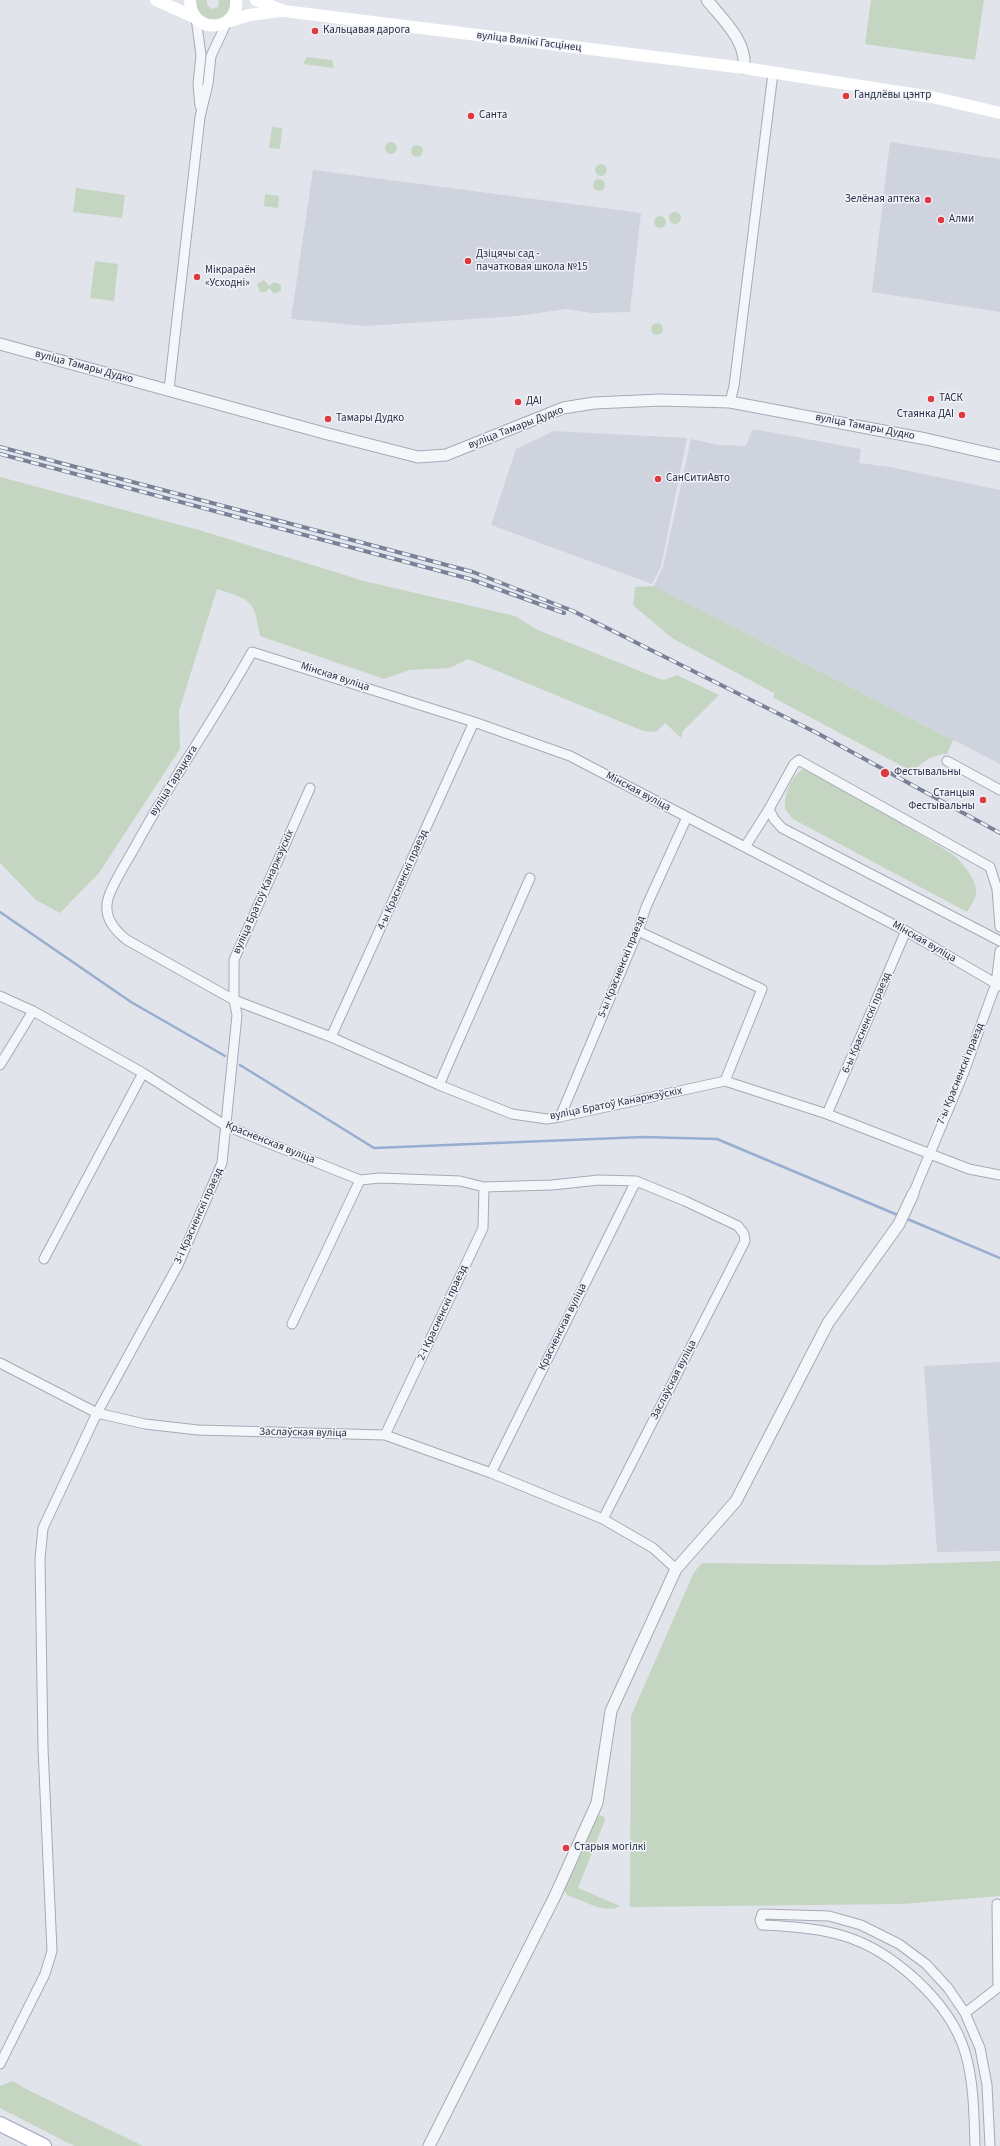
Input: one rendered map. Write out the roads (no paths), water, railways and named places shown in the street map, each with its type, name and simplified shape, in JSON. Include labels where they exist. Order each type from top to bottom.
[{"type":"main road","points":[[156,0],[196,18]]},
{"type":"main road","points":[[190,0],[192,12],[196,18]]},
{"type":"main road","points":[[227,22],[236,10],[236,0]]},
{"type":"main road","name":"вуліца Вялікі Гасцінец","points":[[256,0],[284,11]]},
{"type":"main road","name":"вуліца Вялікі Гасцінец","points":[[196,18],[201,23],[214,26],[249,15],[284,11],[744,68],[932,97],[1000,113]]},
{"type":"main road","points":[[0,2124],[44,2146]]},
{"type":"street","points":[[708,0],[741,44],[745,59],[744,68]]},
{"type":"street","points":[[196,18],[201,55],[198,84],[200,117]]},
{"type":"street","points":[[169,389],[189,227],[200,117],[208,84],[211,56],[227,22]]},
{"type":"street","points":[[730,402],[734,386],[773,73]]},
{"type":"street","name":"вуліца Тамары Дудко","points":[[0,344],[169,389],[324,433],[418,457],[446,455],[564,408],[594,403],[661,400],[730,402],[926,439],[1000,456]]},
{"type":"street","name":"Мінская вуліца","points":[[252,652],[319,671],[474,722],[570,756],[906,931],[998,985]]},
{"type":"street","name":"вуліца Гарэцкага","points":[[106,914],[108,899],[148,823],[226,698],[252,652]]},
{"type":"street","name":"4-ы Красненскі праезд","points":[[331,1038],[474,722]]},
{"type":"street","points":[[745,847],[769,809],[794,764],[799,760],[990,867],[997,889],[1000,927]]},
{"type":"street","points":[[947,761],[1000,790]]},
{"type":"street","name":"вуліца Братоў Канаржэўскіх","points":[[234,1000],[234,960],[310,788]]},
{"type":"street","points":[[769,809],[774,819],[782,828],[1000,941]]},
{"type":"street","name":"5-ы Красненскі праезд","points":[[560,1117],[638,931],[646,906],[687,817]]},
{"type":"street","points":[[439,1085],[530,878]]},
{"type":"street","name":"вуліца Братоў Канаржэўскіх","points":[[106,914],[115,930],[127,940],[234,1000],[331,1038],[439,1085],[512,1114],[547,1119],[560,1117],[725,1081]]},
{"type":"street","points":[[638,931],[762,988],[725,1081],[827,1114],[969,1169],[1000,1175]]},
{"type":"street","name":"6-ы Красненскі праезд","points":[[827,1114],[906,931]]},
{"type":"street","name":"7-ы Красненскі праезд","points":[[913,1194],[964,1072],[998,985],[1000,951]]},
{"type":"street","name":"Красненская вуліца","points":[[0,996],[33,1011],[143,1073],[226,1126],[360,1180],[380,1178],[460,1180],[484,1187],[552,1185],[599,1180],[636,1181],[685,1201],[738,1226],[744,1234],[745,1241]]},
{"type":"street","name":"3-і Красненскі праезд","points":[[0,2064],[45,1974],[52,1951],[43,1748],[40,1559],[43,1528],[97,1412],[178,1265],[222,1163],[237,1015],[234,1000]]},
{"type":"street","points":[[0,1065],[33,1011]]},
{"type":"street","points":[[44,1259],[143,1073]]},
{"type":"street","points":[[292,1324],[360,1180]]},
{"type":"street","name":"Красненская вуліца","points":[[491,1473],[636,1181]]},
{"type":"street","name":"2-і Красненскі праезд","points":[[385,1435],[483,1228],[484,1187]]},
{"type":"street","points":[[429,2146],[555,1896],[597,1803],[611,1711],[676,1569],[736,1502],[828,1323],[899,1224],[913,1194]]},
{"type":"street","name":"Заслаўская вуліца","points":[[603,1520],[745,1241]]},
{"type":"street","name":"Заслаўская вуліца","points":[[0,1363],[97,1412],[145,1424],[198,1430],[385,1435],[491,1473],[603,1520],[653,1548],[676,1569]]},
{"type":"street","points":[[964,2013],[999,1987],[997,1904]]},
{"type":"street","points":[[975,2146],[972,2087],[964,2050],[952,2022],[933,1996],[909,1973],[874,1949],[844,1936],[789,1926],[762,1925],[760,1920],[762,1914],[830,1916],[862,1925],[899,1944],[926,1964],[948,1988],[964,2013],[980,2048],[987,2086],[990,2143],[1000,2140]]},
{"type":"waterway","points":[[0,912],[131,1002],[225,1056]]},
{"type":"waterway","points":[[240,1065],[374,1148],[643,1137],[717,1139],[900,1216]]},
{"type":"waterway","points":[[905,1218],[1000,1258]]},
{"type":"railway","points":[[0,447],[473,572],[573,611],[817,733],[1000,833]]},
{"type":"railway","points":[[0,454],[470,579],[564,613]]},
{"type":"place","name":"Кальцавая дарога","points":[[315,31]]},
{"type":"place","name":"Гандлёвы цэнтр","points":[[846,96]]},
{"type":"place","name":"Санта","points":[[471,116]]},
{"type":"place","name":"Зелёная аптека","points":[[928,200]]},
{"type":"place","name":"Алми","points":[[941,220]]},
{"type":"place","name":"Дзіцячы сад - пачатковая школа №15","points":[[468,261]]},
{"type":"place","name":"Мікрараён «Усходні»","points":[[197,277]]},
{"type":"place","name":"ТАСК","points":[[931,399]]},
{"type":"place","name":"ДАІ","points":[[518,402]]},
{"type":"place","name":"Стаянка ДАІ","points":[[962,415]]},
{"type":"place","name":"Тамары Дудко","points":[[328,419]]},
{"type":"place","name":"СанСитиАвто","points":[[658,479]]},
{"type":"place","name":"Фестывальны","points":[[885,773]]},
{"type":"place","name":"Станцыя Фестывальны","points":[[983,800]]},
{"type":"place","name":"Старыя могілкі","points":[[566,1848]]}]
